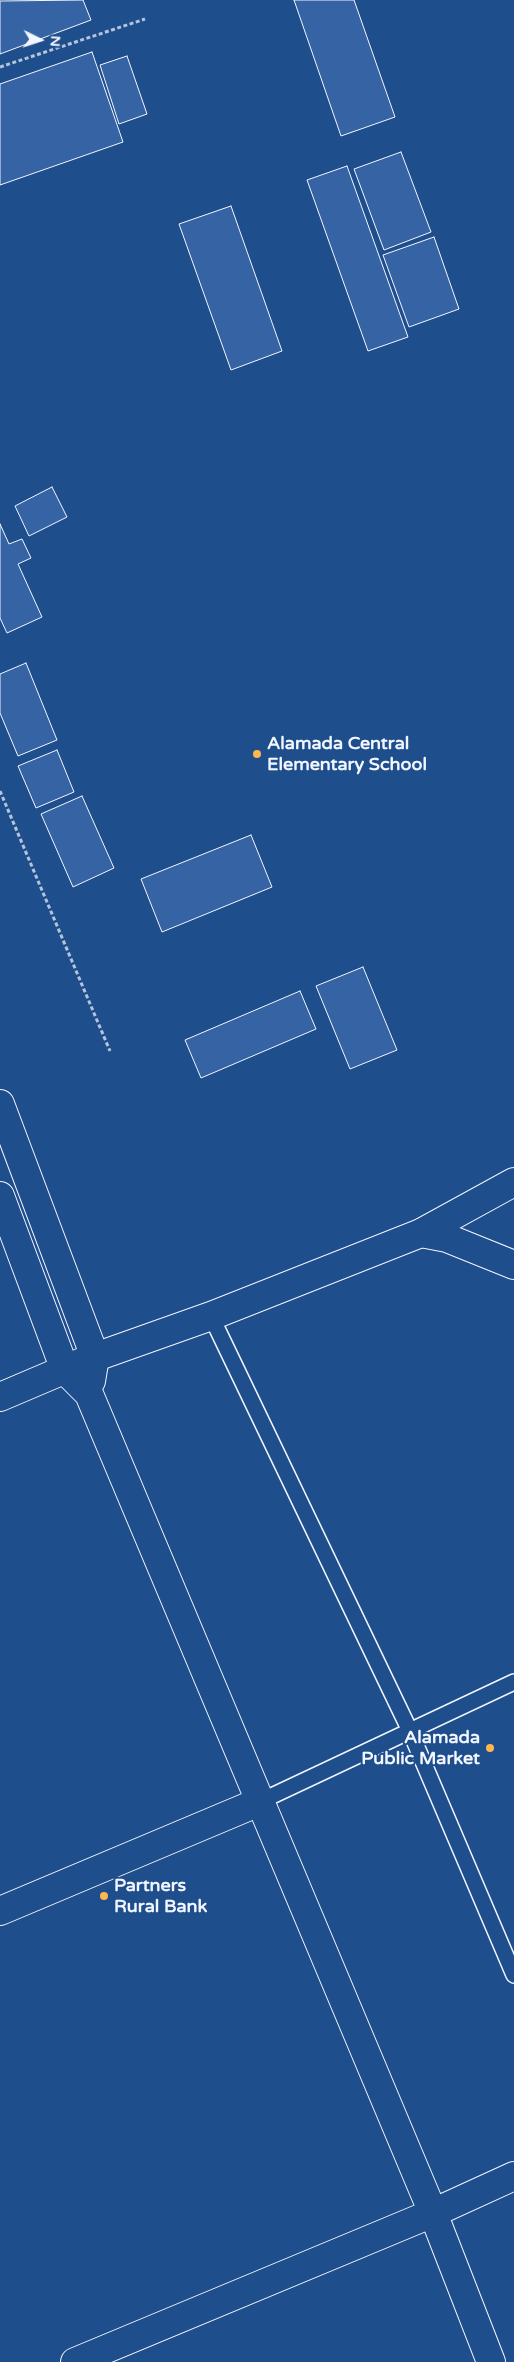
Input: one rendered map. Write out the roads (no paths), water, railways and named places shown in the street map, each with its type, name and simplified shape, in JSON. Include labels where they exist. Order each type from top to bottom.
[{"type":"street","points":[[0,1104],[95,1357],[89,1394]]},
{"type":"street","points":[[0,1397],[95,1357],[211,1316],[422,1233],[514,1182]]},
{"type":"street","points":[[0,1196],[65,1370],[89,1394],[433,2213],[491,2362]]},
{"type":"street","points":[[422,1233],[447,1238],[514,1265]]},
{"type":"street","points":[[0,1911],[259,1802]]},
{"type":"street","points":[[75,2362],[433,2213],[514,2176]]},
{"type":"lane","points":[[211,1316],[410,1731],[514,1975]]},
{"type":"lane","points":[[259,1802],[514,1682]]},
{"type":"place","name":"Alamada Central Elementary School","points":[[257,754]]},
{"type":"place","name":"Alamada Public Market","points":[[490,1748]]},
{"type":"place","name":"Partners Rural Bank","points":[[104,1896]]}]
